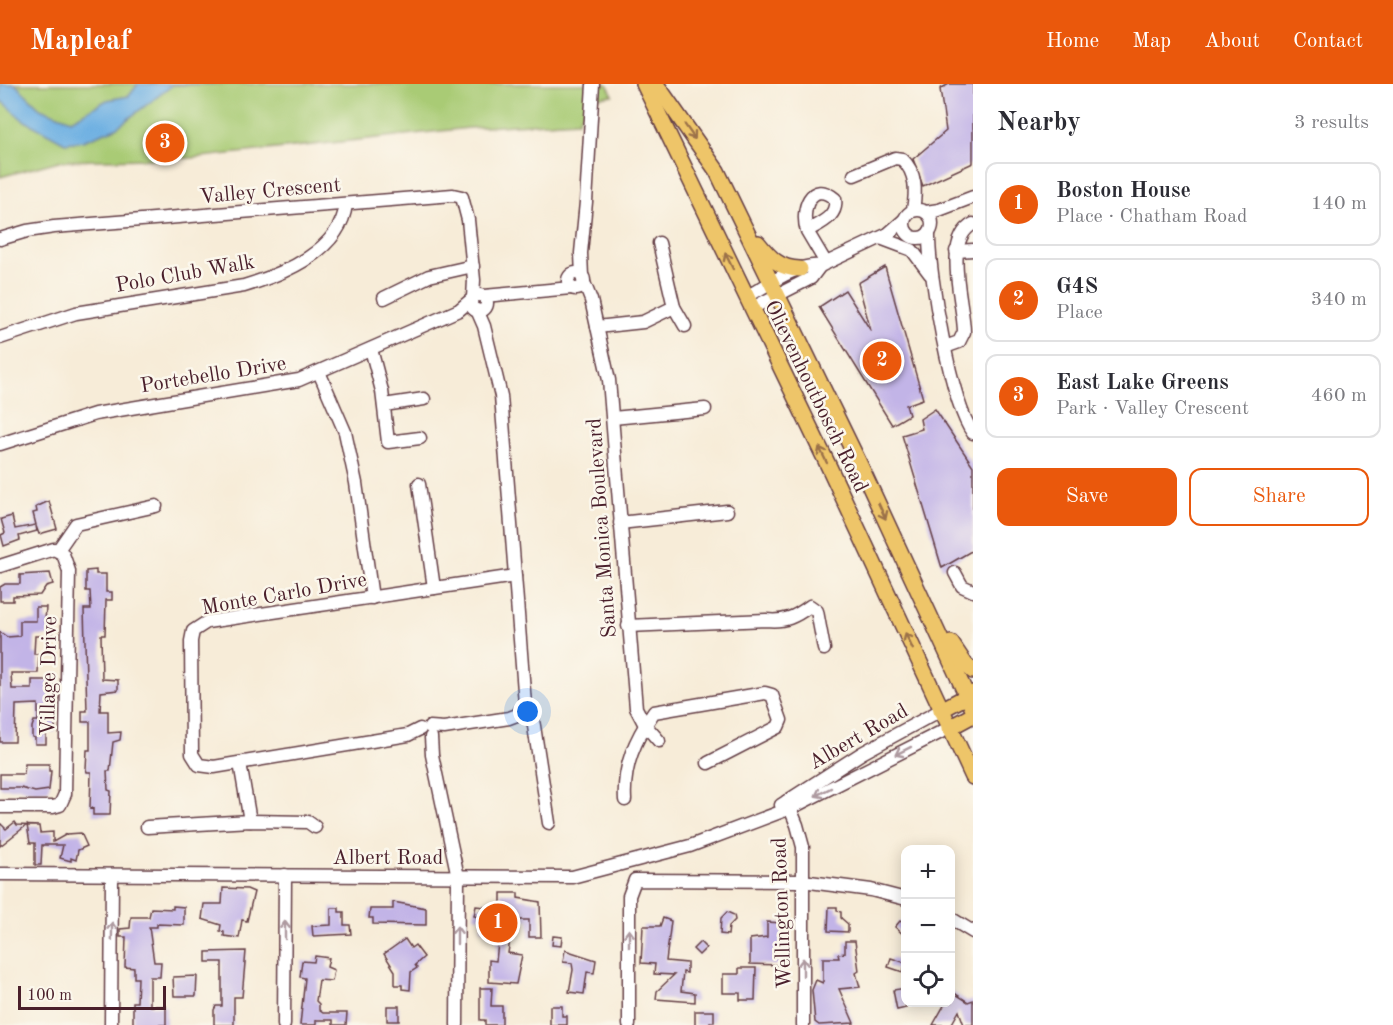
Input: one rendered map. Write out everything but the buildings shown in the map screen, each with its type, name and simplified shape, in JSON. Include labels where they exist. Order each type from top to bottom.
[{"type":"main road","name":"Olievenhoutbosch Road","points":[[644,84],[829,467],[973,777]]},
{"type":"main road","name":"Olievenhoutbosch Road","points":[[656,84],[717,171],[971,699]]},
{"type":"main road","points":[[740,219],[773,260],[785,267],[800,269]]},
{"type":"main road","points":[[908,567],[958,656],[973,671]]},
{"type":"main road","points":[[941,710],[971,699]]},
{"type":"main road","points":[[949,728],[973,715]]},
{"type":"street","points":[[575,281],[581,253],[586,202],[592,84]]},
{"type":"street","points":[[854,175],[895,158],[902,159],[913,175],[920,210],[931,229],[931,272],[945,347],[960,409],[973,433]]},
{"type":"street","name":"Valley Crescent","points":[[0,239],[27,231],[54,227],[453,195],[462,197],[467,210],[472,266],[479,303]]},
{"type":"street","points":[[749,303],[775,290],[811,278],[823,265],[884,236],[920,210],[969,199]]},
{"type":"street","points":[[884,236],[913,237],[931,229],[969,199]]},
{"type":"street","name":"Polo Club Walk","points":[[0,338],[89,310],[244,286],[266,280],[282,273],[325,244],[343,222],[346,204]]},
{"type":"street","points":[[904,220],[904,229],[913,237],[931,272]]},
{"type":"street","points":[[945,347],[961,340],[964,332],[957,251],[962,232],[973,224]]},
{"type":"street","points":[[807,231],[823,265]]},
{"type":"street","points":[[884,236],[912,250],[931,272]]},
{"type":"street","points":[[659,243],[674,307],[685,327]]},
{"type":"street","points":[[957,251],[973,250]]},
{"type":"street","points":[[775,290],[800,269],[812,265],[823,265]]},
{"type":"street","points":[[384,298],[429,276],[472,266]]},
{"type":"street","name":"Portebello Drive","points":[[0,444],[95,414],[264,388],[319,372],[479,303],[506,295],[557,288],[575,281]]},
{"type":"street","name":"Santa Monica Boulevard","points":[[575,281],[592,307],[606,363],[613,418],[636,708],[645,725],[659,741]]},
{"type":"street","points":[[479,303],[501,396],[524,707],[532,716],[549,823]]},
{"type":"street","points":[[597,327],[643,322],[674,307]]},
{"type":"street","points":[[371,349],[384,405],[388,442],[420,438]]},
{"type":"street","points":[[319,372],[345,432],[356,483],[372,598]]},
{"type":"street","points":[[384,405],[424,399]]},
{"type":"street","points":[[613,418],[705,409]]},
{"type":"street","points":[[419,484],[434,588]]},
{"type":"street","points":[[0,566],[44,551],[58,550],[76,524],[156,506]]},
{"type":"street","points":[[620,523],[727,511]]},
{"type":"street","name":"Village Drive","points":[[0,807],[53,807],[60,804],[65,794],[69,570],[65,558],[58,550]]},
{"type":"street","points":[[955,573],[962,586],[973,591]]},
{"type":"street","name":"Monte Carlo Drive","points":[[515,576],[207,622],[195,627],[190,641],[192,757],[199,765],[209,767],[240,763],[509,718],[517,715],[524,707]]},
{"type":"street","points":[[628,626],[786,620],[810,606],[814,607],[824,649]]},
{"type":"street","points":[[626,800],[624,778],[628,760],[645,725],[658,710],[765,693],[772,695],[781,720],[778,727],[708,763]]},
{"type":"street","name":"Albert Road","points":[[789,805],[862,753],[941,710]]},
{"type":"street","name":"Albert Road","points":[[0,874],[556,879],[587,874],[690,846],[765,816],[949,728]]},
{"type":"street","points":[[424,734],[432,755],[458,877],[457,1025]]},
{"type":"street","points":[[240,763],[250,820]]},
{"type":"street","name":"Wellington Road","points":[[789,805],[802,840],[803,1025]]},
{"type":"street","points":[[147,827],[250,820],[308,822],[315,827]]},
{"type":"street","points":[[111,1025],[112,874]]},
{"type":"street","points":[[284,1025],[285,875]]},
{"type":"street","points":[[629,1025],[629,896],[631,885],[639,879],[802,881],[872,890],[901,898]]},
{"type":"street","points":[[955,921],[973,932]]},
{"type":"green space","points":[[0,84],[607,84],[613,95],[593,98],[592,95],[578,121],[469,128],[192,158],[59,161],[0,177]]},
{"type":"water","points":[[0,84],[15,84],[40,108],[71,120],[107,100],[129,96],[138,84],[215,84],[173,85],[116,128],[83,141],[65,143],[23,120],[0,100]]},
{"type":"place","name":"East Lake Greens","points":[[165,143]]},
{"type":"place","name":"G4S","points":[[882,361]]},
{"type":"place","name":"Boston House","points":[[498,923]]}]
